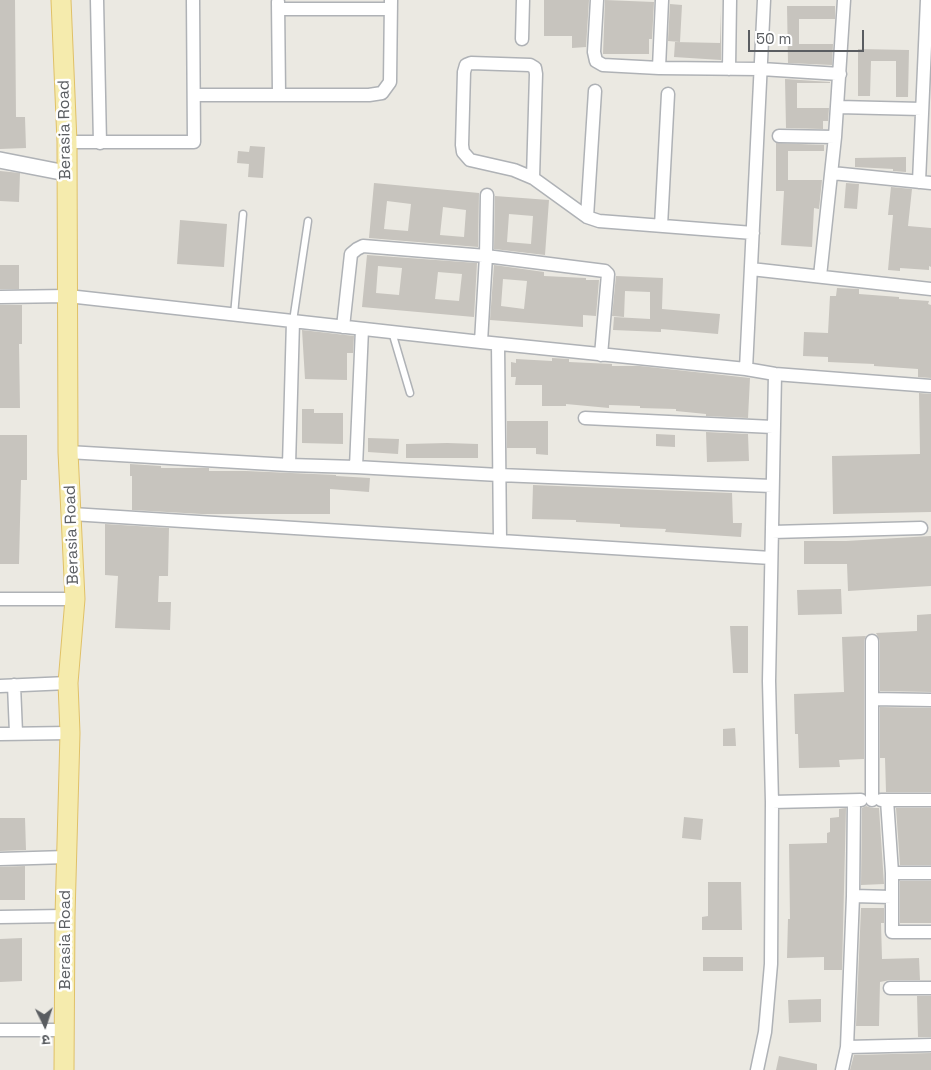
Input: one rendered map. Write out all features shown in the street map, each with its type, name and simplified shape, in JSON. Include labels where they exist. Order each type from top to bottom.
[{"type":"main road","name":"Berasia Road","points":[[62,0],[67,142],[68,452],[75,599],[68,683],[70,733],[65,916],[66,1030],[64,1070]]},
{"type":"street","points":[[97,0],[100,143]]},
{"type":"street","points":[[67,142],[194,142],[195,95],[192,0]]},
{"type":"street","points":[[522,39],[524,0]]},
{"type":"street","points":[[597,0],[594,52],[596,61],[603,65],[659,68],[761,69],[840,74]]},
{"type":"street","points":[[659,68],[662,0]]},
{"type":"street","points":[[729,69],[730,0]]},
{"type":"street","points":[[746,369],[764,0]]},
{"type":"street","points":[[820,276],[838,107],[844,0]]},
{"type":"street","points":[[832,174],[925,183],[922,109],[928,64],[927,0]]},
{"type":"street","points":[[195,95],[369,95],[382,93],[390,82],[391,4],[278,4],[279,94]]},
{"type":"street","points":[[533,178],[535,68],[530,65],[471,63],[466,65],[464,72],[464,152],[470,160],[514,170],[533,178],[587,217],[599,221],[753,233]]},
{"type":"street","points":[[587,217],[595,91]]},
{"type":"street","points":[[661,226],[668,94]]},
{"type":"street","points":[[838,107],[922,109]]},
{"type":"street","points":[[779,136],[835,137]]},
{"type":"street","points":[[0,160],[66,173]]},
{"type":"street","points":[[481,342],[487,195]]},
{"type":"street","points":[[343,327],[351,254],[363,246],[486,256],[606,271],[608,274],[601,355]]},
{"type":"street","points":[[752,269],[931,289]]},
{"type":"street","points":[[0,297],[68,296],[498,344],[746,369],[775,374],[931,386]]},
{"type":"street","points":[[289,465],[293,321]]},
{"type":"street","points":[[356,467],[362,329]]},
{"type":"street","points":[[498,344],[500,540]]},
{"type":"street","points":[[757,1070],[765,1032],[771,964],[772,802],[769,681],[775,374]]},
{"type":"street","points":[[585,418],[773,427]]},
{"type":"street","points":[[68,452],[289,465],[772,486]]},
{"type":"street","points":[[72,514],[771,558]]},
{"type":"street","points":[[772,532],[921,528]]},
{"type":"street","points":[[0,599],[75,599]]},
{"type":"street","points":[[872,641],[872,800]]},
{"type":"street","points":[[0,686],[68,683]]},
{"type":"street","points":[[14,685],[16,733]]},
{"type":"street","points":[[872,699],[931,700]]},
{"type":"street","points":[[0,734],[70,733]]},
{"type":"street","points":[[887,800],[892,873],[892,932],[931,932]]},
{"type":"street","points":[[772,802],[931,800]]},
{"type":"street","points":[[842,1070],[847,1047],[853,896],[854,801]]},
{"type":"street","points":[[0,860],[67,857]]},
{"type":"street","points":[[892,873],[931,873]]},
{"type":"street","points":[[853,896],[892,897]]},
{"type":"street","points":[[0,917],[65,916]]},
{"type":"street","points":[[890,988],[931,988]]},
{"type":"street","points":[[0,1030],[66,1030]]},
{"type":"street","points":[[847,1047],[931,1045]]},
{"type":"lane","points":[[234,315],[242,214]]},
{"type":"lane","points":[[293,321],[308,221]]},
{"type":"lane","points":[[392,332],[410,393]]},
{"type":"building","points":[[0,0],[15,0],[16,117],[25,117],[26,148],[0,149]]},
{"type":"building","points":[[544,0],[589,0],[586,47],[572,48],[572,36],[544,36]]},
{"type":"building","points":[[605,0],[654,2],[652,39],[649,39],[649,54],[603,54]]},
{"type":"building","points":[[670,4],[682,5],[680,42],[668,41]]},
{"type":"building","points":[[787,6],[835,6],[835,19],[799,19],[799,44],[833,44],[832,65],[788,63]]},
{"type":"building","points":[[721,11],[721,60],[674,57],[675,42],[720,43]]},
{"type":"building","points":[[858,49],[909,50],[908,97],[896,97],[896,61],[871,61],[870,96],[858,96]]},
{"type":"building","points":[[785,79],[830,82],[797,83],[797,108],[829,108],[828,121],[823,121],[823,129],[786,128]]},
{"type":"building","points":[[776,143],[824,145],[824,151],[788,151],[788,180],[822,180],[819,209],[814,208],[812,247],[781,245],[784,191],[776,191]]},
{"type":"building","points":[[250,146],[265,147],[263,178],[248,177],[249,164],[237,163],[238,151],[249,152]]},
{"type":"building","points":[[906,157],[906,172],[893,171],[893,169],[855,167],[855,158]]},
{"type":"building","points":[[0,171],[20,173],[19,202],[0,201]]},
{"type":"building","points":[[374,183],[479,193],[478,247],[369,238]],"holes":[[[387,201],[411,204],[408,231],[384,229]],[[443,207],[466,210],[464,237],[440,235]]]},
{"type":"building","points":[[846,183],[859,184],[857,209],[844,208]]},
{"type":"building","points":[[891,187],[912,189],[908,226],[931,228],[931,267],[929,266],[929,270],[900,268],[900,271],[888,270],[893,215],[888,215]]},
{"type":"building","points":[[495,196],[549,200],[545,255],[494,249]],"holes":[[[509,214],[533,216],[531,244],[507,242]]]},
{"type":"building","points":[[180,220],[227,224],[224,267],[177,264]]},
{"type":"building","points":[[367,255],[477,263],[474,317],[362,307]],"holes":[[[378,266],[402,268],[399,295],[376,293]],[[438,272],[462,274],[459,301],[435,299]]]},
{"type":"building","points":[[0,265],[19,265],[19,289],[0,289]]},
{"type":"building","points":[[494,265],[544,272],[544,276],[599,280],[596,316],[583,315],[583,327],[490,320]],"holes":[[[503,279],[527,281],[524,309],[501,306]]]},
{"type":"building","points":[[616,276],[663,278],[662,309],[720,314],[718,334],[661,329],[661,332],[613,330],[614,317],[650,319],[650,292],[625,291],[624,317],[612,316]]},
{"type":"building","points":[[837,288],[859,289],[859,294],[929,301],[928,304],[931,305],[931,378],[918,377],[918,369],[874,366],[874,364],[828,362],[828,357],[803,356],[804,332],[828,333],[830,296],[836,296]]},
{"type":"building","points":[[0,305],[22,305],[22,344],[19,344],[20,408],[0,408]]},
{"type":"building","points":[[302,330],[354,336],[353,353],[347,353],[347,380],[305,379]]},
{"type":"building","points":[[552,358],[569,359],[569,362],[612,364],[612,366],[640,366],[750,378],[748,418],[706,416],[706,414],[676,411],[676,409],[640,408],[640,406],[609,405],[609,408],[566,404],[566,406],[542,406],[542,385],[515,385],[516,377],[511,377],[511,362],[516,363],[516,359],[552,361]]},
{"type":"building","points":[[919,393],[931,394],[931,512],[833,514],[832,456],[920,454]]},
{"type":"building","points":[[302,409],[314,409],[314,413],[343,413],[343,444],[302,443]]},
{"type":"building","points":[[507,421],[548,421],[548,455],[536,454],[536,448],[507,448]]},
{"type":"building","points":[[706,432],[748,434],[749,461],[707,462]]},
{"type":"building","points":[[656,434],[675,435],[675,447],[656,446]]},
{"type":"building","points":[[0,435],[27,435],[27,480],[21,480],[19,564],[0,564]]},
{"type":"building","points":[[368,438],[399,439],[398,454],[368,452]]},
{"type":"building","points":[[406,444],[478,444],[478,458],[406,458]]},
{"type":"building","points":[[130,464],[161,466],[161,468],[209,468],[209,471],[246,471],[370,478],[369,492],[330,489],[330,514],[202,514],[132,510]]},
{"type":"building","points":[[533,485],[732,493],[733,523],[742,523],[741,537],[665,532],[666,529],[620,527],[620,524],[576,522],[576,520],[532,519]]},
{"type":"building","points":[[105,524],[169,528],[168,576],[159,576],[158,602],[171,602],[170,630],[115,628],[118,576],[105,575]]},
{"type":"building","points":[[931,536],[931,586],[848,591],[847,564],[804,564],[804,541],[846,541]]},
{"type":"building","points":[[841,589],[842,614],[798,615],[797,590]]},
{"type":"building","points":[[931,614],[931,692],[880,691],[880,641],[876,633],[917,631],[917,615]]},
{"type":"building","points":[[730,626],[748,626],[748,673],[733,673]]},
{"type":"building","points":[[866,636],[864,641],[864,759],[839,760],[840,767],[799,768],[798,734],[795,734],[794,694],[844,692],[842,637]]},
{"type":"building","points":[[880,707],[931,708],[931,792],[886,792],[885,758],[880,758]]},
{"type":"building","points":[[735,728],[736,746],[723,746],[723,729]]},
{"type":"building","points":[[866,806],[879,808],[884,884],[861,885],[862,808]]},
{"type":"building","points":[[846,808],[842,970],[824,970],[824,957],[787,958],[788,919],[790,919],[789,844],[827,843],[827,833],[830,832],[830,818],[839,817],[839,809]]},
{"type":"building","points":[[896,808],[931,808],[931,865],[900,865]]},
{"type":"building","points":[[684,817],[703,819],[701,840],[682,838]]},
{"type":"building","points":[[0,818],[25,818],[26,850],[0,851]]},
{"type":"building","points":[[25,866],[25,900],[0,900],[0,867]]},
{"type":"building","points":[[900,881],[931,881],[931,923],[900,923]]},
{"type":"building","points":[[708,882],[741,882],[742,930],[702,930],[702,917],[708,916]]},
{"type":"building","points":[[861,908],[884,908],[884,923],[881,923],[882,959],[919,958],[920,980],[880,982],[879,1026],[856,1026]]},
{"type":"building","points":[[22,938],[22,981],[0,982],[0,939]]},
{"type":"building","points":[[703,957],[743,957],[743,971],[703,971]]},
{"type":"building","points":[[917,996],[931,996],[931,1037],[918,1037]]},
{"type":"building","points":[[821,999],[821,1022],[789,1023],[788,1000]]},
{"type":"building","points":[[931,1053],[931,1070],[850,1070],[854,1055]]},
{"type":"building","points":[[779,1056],[817,1064],[817,1070],[776,1070]]}]
